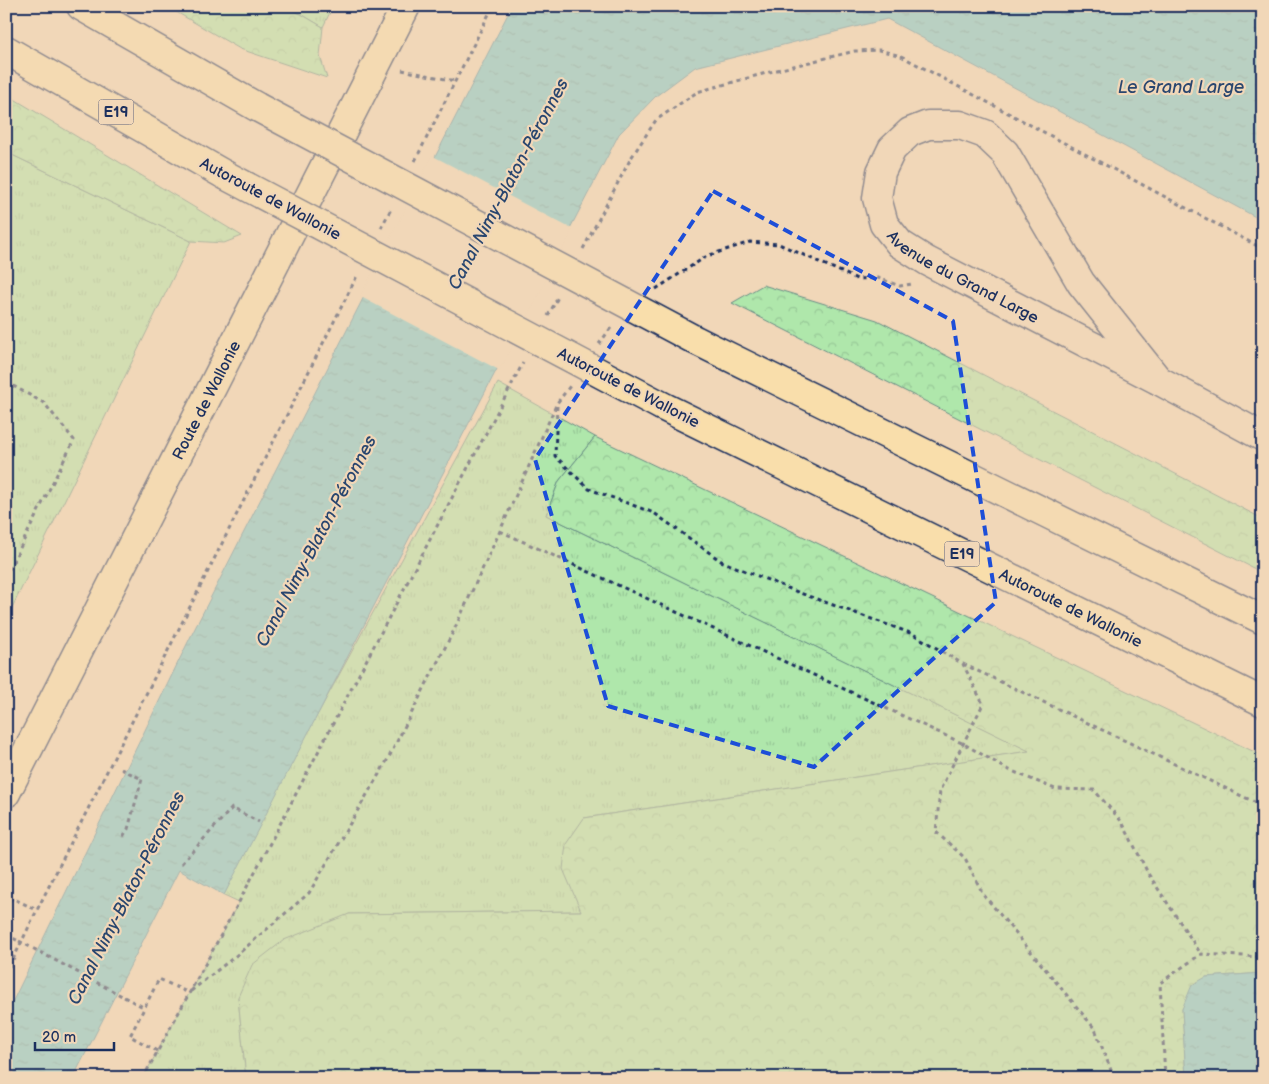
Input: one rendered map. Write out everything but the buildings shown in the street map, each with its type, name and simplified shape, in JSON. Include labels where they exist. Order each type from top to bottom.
[{"type":"main road","points":[[81,6],[257,108],[695,340],[1263,620]]},
{"type":"main road","name":"Route de Wallonie","points":[[6,793],[406,6]]},
{"type":"main road","name":"Autoroute de Wallonie","points":[[6,50],[225,175],[662,406],[1263,702]]},
{"type":"street","name":"Avenue du Grand Large","points":[[1158,380],[1081,283],[1005,153],[985,134],[960,125],[928,125],[910,132],[892,149],[881,172],[877,198],[884,224],[900,244],[927,261],[1158,380],[1263,437]]},
{"type":"path","points":[[415,161],[493,6]]},
{"type":"path","points":[[377,65],[455,81]]},
{"type":"path","points":[[581,253],[609,200]]},
{"type":"path","points":[[379,232],[392,206]]},
{"type":"path","points":[[649,295],[664,283],[707,256],[750,242],[779,244],[857,279],[878,278],[900,286],[958,277]]},
{"type":"path","points":[[6,974],[361,268]]},
{"type":"path","points":[[544,323],[558,297]]},
{"type":"path","points":[[595,349],[611,326],[619,320]]},
{"type":"path","points":[[143,1078],[248,884],[526,358]]},
{"type":"path","points":[[189,993],[309,893],[388,759],[452,632],[558,403],[574,380]]},
{"type":"path","points":[[6,382],[44,403],[74,440],[6,576]]},
{"type":"path","points":[[558,403],[555,456],[589,489],[654,512],[721,561],[800,593],[914,634],[963,664],[1263,806]]},
{"type":"path","points":[[500,531],[964,744],[1007,769],[1055,789],[1094,790],[1122,822],[1149,876],[1201,954]]},
{"type":"path","points":[[963,664],[982,704],[940,790],[936,832],[965,858],[983,894],[1095,1029],[1114,1078]]},
{"type":"path","points":[[121,768],[142,779],[128,829],[122,838]]},
{"type":"path","points":[[181,864],[232,808],[259,822]]},
{"type":"path","points":[[6,908],[12,898],[37,910]]},
{"type":"path","points":[[6,935],[145,1008]]},
{"type":"path","points":[[1165,1078],[1160,983],[1201,954],[1263,957]]},
{"type":"path","points":[[157,1051],[130,1036],[159,979],[189,993]]},
{"type":"highlighted area","points":[[713,191],[953,321],[996,602],[814,767],[608,706],[535,459]]},
{"type":"green space","points":[[166,6],[281,6],[301,14],[323,27],[320,56],[327,78],[240,49]]},
{"type":"green space","points":[[279,6],[333,6],[323,27],[301,14]]},
{"type":"green space","points":[[6,94],[242,236],[224,243],[191,241],[6,152]]},
{"type":"green space","points":[[6,152],[191,241],[6,620]]},
{"type":"green space","points":[[763,285],[877,320],[1263,519],[1263,573],[732,303]]},
{"type":"green space","points":[[498,383],[595,437],[559,481],[546,515],[1030,751],[584,818],[582,911],[349,914],[238,997],[246,1078],[143,1078],[239,902],[224,895],[259,822]]},
{"type":"green space","points":[[595,437],[1263,756],[1263,973],[1206,977],[1182,1009],[1186,1078],[246,1078],[238,997],[252,965],[284,940],[349,914],[581,911],[563,869],[566,844],[584,818],[1029,751],[546,515],[559,481]]},
{"type":"water","points":[[512,6],[1263,6],[1263,221],[887,19],[695,67],[656,96],[619,134],[224,895],[179,870],[73,1078],[6,1078],[6,1015],[189,640]]},
{"type":"water","points":[[1263,973],[1263,1078],[1186,1078],[1182,1009],[1192,985],[1206,977]]},
{"type":"pier","points":[[433,156],[572,229],[499,370],[361,297]]},
{"type":"water label","name":"Le Grand Large","points":[[1181,87]]},
{"type":"water label","name":"Canal Nimy-Blaton-Péronnes","points":[[508,184]]},
{"type":"water label","name":"Canal Nimy-Blaton-Péronnes","points":[[316,541]]},
{"type":"water label","name":"Canal Nimy-Blaton-Péronnes","points":[[126,898]]}]
